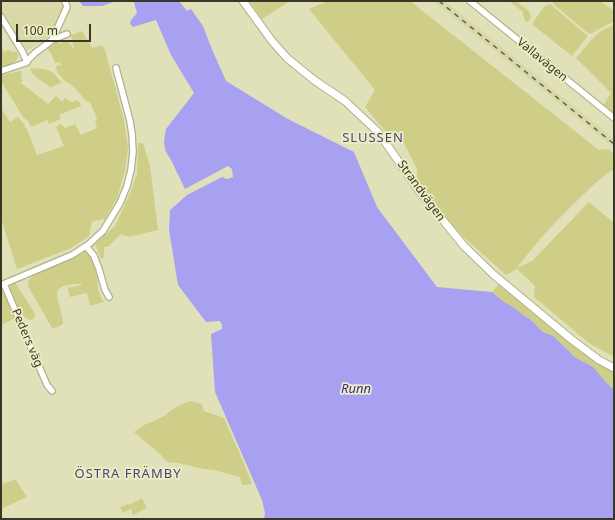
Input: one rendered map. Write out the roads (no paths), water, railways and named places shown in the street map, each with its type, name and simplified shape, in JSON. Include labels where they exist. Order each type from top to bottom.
[{"type":"street","points":[[52,40],[67,7],[65,1]]},
{"type":"street","name":"Strandvägen","points":[[243,1],[272,41],[287,58],[314,80],[345,101],[378,132],[420,192],[464,246],[494,275],[582,348],[614,368]]},
{"type":"street","name":"Vallavägen","points":[[470,1],[614,118]]},
{"type":"street","points":[[1,17],[27,62]]},
{"type":"street","points":[[1,71],[22,65],[27,62],[34,52],[52,40],[67,34]]},
{"type":"street","points":[[2,284],[72,255],[86,246],[103,231],[120,203],[132,170],[133,152],[130,121],[116,68]]},
{"type":"street","points":[[86,246],[94,256],[105,290],[109,297]]},
{"type":"street","name":"Peders väg","points":[[2,284],[47,385],[52,391]]},
{"type":"water","points":[[79,1],[116,1],[102,6],[83,6]]},
{"type":"water","name":"Runn","points":[[133,1],[179,1],[187,11],[191,9],[203,26],[226,81],[288,119],[354,152],[377,207],[437,287],[492,292],[504,302],[530,319],[543,332],[553,336],[576,358],[593,367],[614,390],[614,519],[264,519],[265,513],[262,500],[215,392],[211,334],[222,329],[222,325],[220,321],[206,322],[178,285],[169,230],[170,210],[187,195],[222,177],[227,179],[233,177],[232,169],[228,166],[185,189],[165,150],[164,141],[166,129],[194,93],[171,55],[156,20],[133,27],[130,24],[131,20],[137,13]]},
{"type":"railway","points":[[439,1],[614,144]]},
{"type":"district","name":"SLUSSEN","points":[[373,138]]},
{"type":"district","name":"ÖSTRA FRÄMBY","points":[[128,474]]}]
